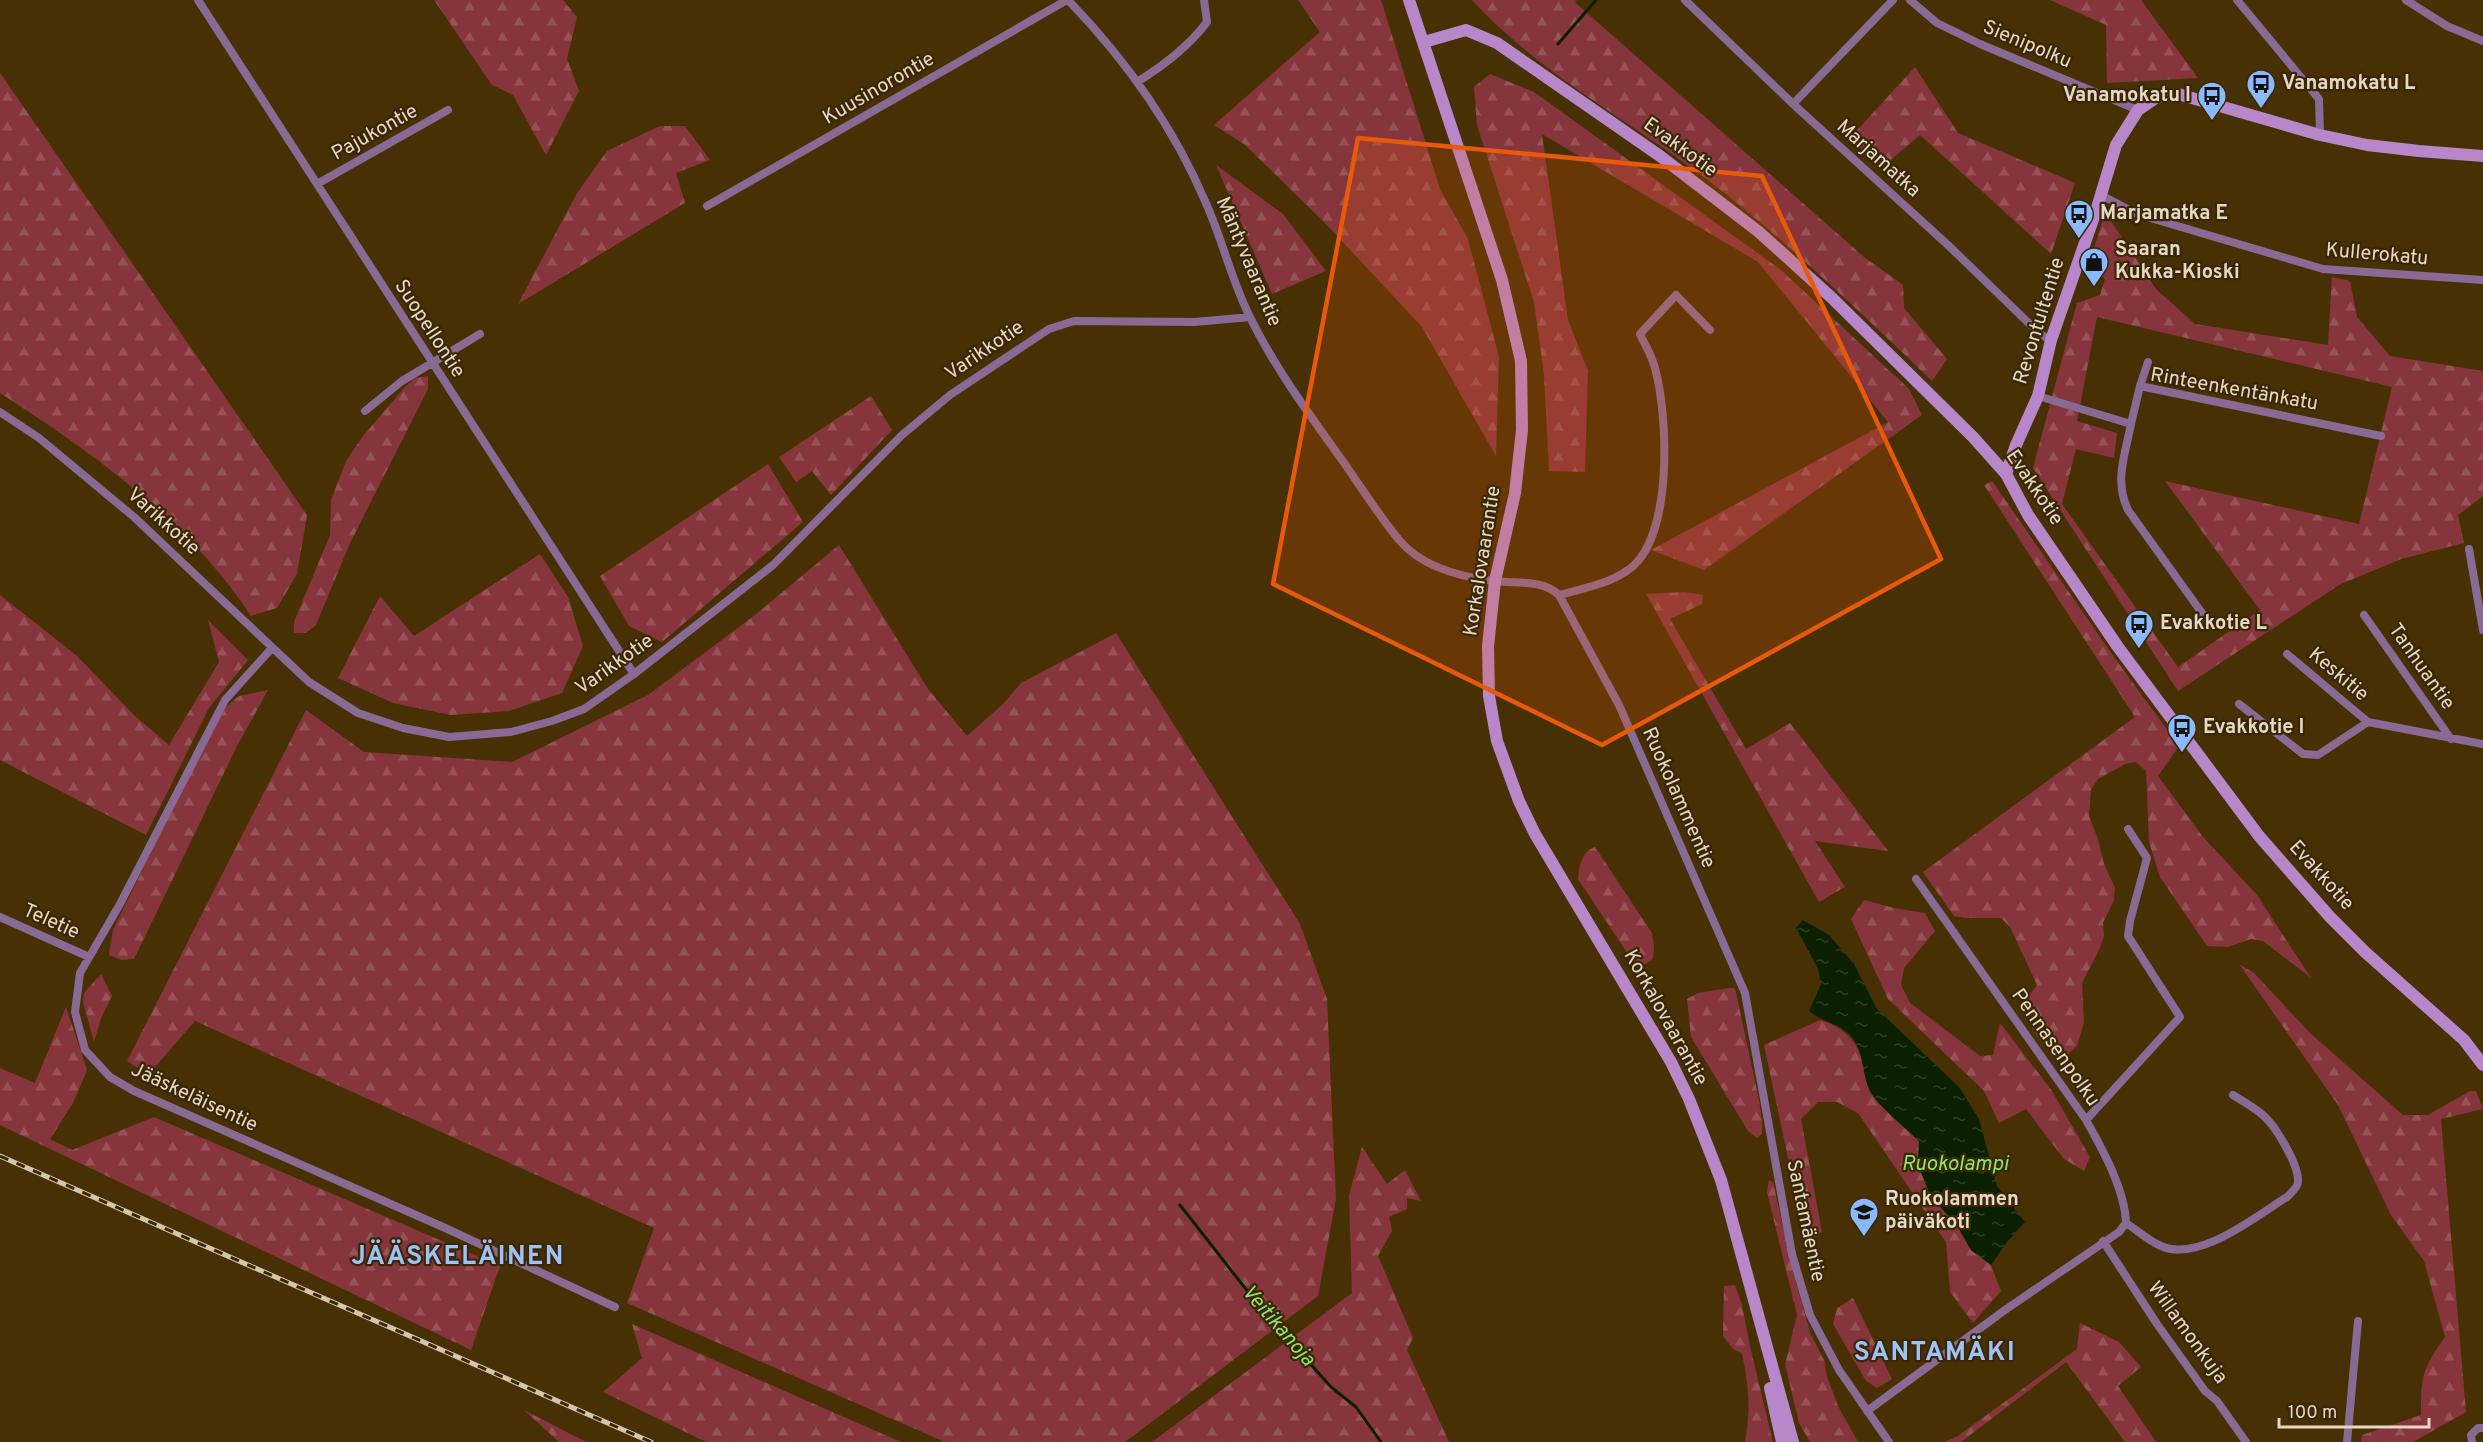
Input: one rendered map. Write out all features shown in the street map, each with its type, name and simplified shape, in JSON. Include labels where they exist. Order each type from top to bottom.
[{"type":"street","name":"Suopellontie","points":[[198,0],[634,674]]},
{"type":"street","name":"Mäntyvaarantie","points":[[1067,0],[1101,34],[1137,82],[1177,144],[1205,201],[1250,317],[1298,398],[1402,543],[1427,563],[1462,575],[1495,581],[1524,582],[1552,589],[1559,595]]},
{"type":"street","name":"Kuusinorontie","points":[[707,206],[1067,0]]},
{"type":"street","points":[[1137,82],[1197,36],[1207,22],[1204,0]]},
{"type":"street","name":"Korkalovaarantie","points":[[1408,0],[1424,42],[1502,280],[1521,361],[1522,430],[1515,493],[1495,581],[1488,646],[1489,696],[1497,741],[1535,834],[1671,1062],[1689,1100],[1721,1180],[1793,1442]]},
{"type":"street","name":"Marjamatka","points":[[1685,0],[2040,334],[2051,340]]},
{"type":"street","points":[[1793,104],[1893,0]]},
{"type":"street","name":"Sienipolku","points":[[1910,0],[1937,23],[1977,43],[2138,110]]},
{"type":"street","points":[[2237,0],[2319,99],[2320,135]]},
{"type":"street","points":[[2406,0],[2447,26],[2483,41]]},
{"type":"street","name":"Evakkotie","points":[[1424,42],[1466,30],[1497,44],[1660,156],[1759,232],[1832,298],[1973,437],[2006,474],[2035,525],[2118,647],[2259,836],[2330,917],[2464,1040],[2483,1065]]},
{"type":"street","name":"Revontultentie","points":[[2006,474],[2037,396],[2051,340],[2116,145],[2138,110],[2157,97],[2178,94],[2320,135],[2367,145],[2419,152],[2483,156]]},
{"type":"street","name":"Pajukontie","points":[[317,184],[448,110]]},
{"type":"street","name":"Kullerokatu","points":[[2101,195],[2137,214],[2323,269],[2483,280]]},
{"type":"street","points":[[1559,595],[1599,583],[1629,570],[1643,553],[1659,518],[1664,471],[1662,399],[1655,365],[1640,334],[1676,295],[1710,330]]},
{"type":"street","name":"Varikkotie","points":[[0,412],[39,438],[134,518],[271,649],[309,682],[358,713],[403,728],[449,737],[511,732],[552,721],[584,709],[634,674],[773,565],[902,435],[950,395],[1048,330],[1074,321],[1195,322],[1250,317]]},
{"type":"street","points":[[365,411],[402,381],[480,334]]},
{"type":"street","points":[[2140,386],[2148,362]]},
{"type":"street","name":"Rinteenkentänkatu","points":[[2212,627],[2128,510],[2121,495],[2120,479],[2140,386],[2381,436]]},
{"type":"street","points":[[2037,396],[2131,424]]},
{"type":"street","points":[[2469,549],[2483,630]]},
{"type":"street","name":"Ruokolammentie","points":[[1559,595],[1619,705],[1734,964],[1746,993],[1750,1021]]},
{"type":"street","name":"Tanhuantie","points":[[2364,615],[2451,739]]},
{"type":"street","name":"Jääskeläisentie","points":[[271,649],[225,700],[120,904],[80,973],[75,1012],[85,1050],[110,1077],[134,1091],[443,1227],[615,1306]]},
{"type":"street","name":"Keskitie","points":[[2287,654],[2368,722]]},
{"type":"street","points":[[2239,704],[2303,754],[2318,755],[2368,722],[2483,744]]},
{"type":"street","points":[[2086,1120],[2180,1017],[2128,936],[2147,858],[2128,829]]},
{"type":"street","name":"Pennasenpolku","points":[[1916,879],[2086,1120],[2122,1197],[2126,1210],[2126,1223]]},
{"type":"street","name":"Teletie","points":[[0,917],[89,957]]},
{"type":"street","name":"Santamäentie","points":[[1750,1021],[1794,1262],[1810,1315],[1839,1370],[1889,1442]]},
{"type":"street","points":[[1867,1411],[2103,1241],[2119,1232],[2126,1223],[2161,1246],[2179,1250],[2194,1248],[2217,1240],[2287,1197],[2298,1182],[2291,1158],[2265,1116],[2233,1095]]},
{"type":"street","name":"Willamonkuja","points":[[2103,1241],[2157,1324],[2205,1391],[2217,1401],[2246,1442]]},
{"type":"street","points":[[2347,1442],[2358,1321]]},
{"type":"street","name":"Korkalovaarantie","points":[[1764,1337],[1763,1354],[1782,1442]]},
{"type":"street","points":[[2472,1442],[2471,1435],[2478,1428],[2483,1428]]},
{"type":"highlighted area","points":[[1358,138],[1762,176],[1941,559],[1602,745],[1273,584]]},
{"type":"green space","points":[[434,0],[563,0],[577,17],[567,59],[579,91],[546,155],[513,95],[492,85]]},
{"type":"green space","points":[[1298,0],[1381,0],[1440,189],[1468,239],[1499,357],[1496,456],[1422,327],[1327,225],[1244,144],[1214,125],[1320,32]]},
{"type":"green space","points":[[1472,0],[1577,0],[1575,2],[1578,5],[1864,257],[1903,285],[1904,308],[1947,359],[1932,381],[1825,280],[1742,207],[1682,161],[1528,52]]},
{"type":"green space","points":[[2050,0],[2141,0],[2198,78],[2107,83],[2106,25]]},
{"type":"green space","points":[[1915,67],[1958,133],[2075,183],[2051,254],[1920,135],[1880,169],[1850,138]]},
{"type":"green space","points":[[0,73],[307,515],[297,574],[277,608],[251,616],[227,582],[199,550],[138,492],[70,440],[0,393]]},
{"type":"green space","points":[[1490,74],[1534,92],[1781,270],[1909,389],[1922,415],[1704,570],[1651,550],[1888,422],[1758,262],[1542,134],[1568,320],[1588,371],[1585,472],[1549,471],[1544,375],[1534,302],[1477,125],[1474,87]]},
{"type":"green space","points":[[660,126],[685,126],[710,160],[676,173],[685,203],[518,304],[577,193],[607,151]]},
{"type":"green space","points":[[1216,165],[1283,214],[1326,271],[1272,294]]},
{"type":"green space","points":[[2105,212],[2156,289],[2195,324],[2328,345],[2332,277],[2350,281],[2357,317],[2390,356],[2483,371],[2483,496],[2458,515],[2464,543],[2401,559],[2339,585],[2178,691],[2033,468],[2077,303],[2100,295],[2105,279],[2089,265]],"holes":[[[2097,317],[2392,387],[2359,524],[2165,481],[2260,610],[2178,667],[2062,504],[2076,449],[2114,458],[2117,433],[2077,421]]]},
{"type":"green space","points":[[428,376],[428,389],[350,543],[316,625],[306,633],[294,633],[294,622],[330,535],[331,500],[346,461],[363,436],[405,387],[415,378]]},
{"type":"green space","points":[[871,396],[892,430],[831,495],[812,471],[796,482],[779,457]]},
{"type":"green space","points":[[768,464],[803,522],[662,642],[629,626],[600,576]]},
{"type":"green space","points":[[1992,481],[2179,746],[2158,776],[2203,837],[2257,895],[2311,978],[2263,941],[2251,939],[2228,947],[2207,946],[2160,877],[2149,842],[2146,771],[2136,762],[2125,764],[2098,779],[2091,790],[2089,816],[2104,864],[2115,888],[2114,900],[2103,923],[2104,936],[2100,948],[2082,983],[2084,1022],[2077,1046],[2068,1054],[2059,1053],[2044,1044],[2029,1022],[2022,1005],[2037,985],[2010,927],[2001,918],[1954,916],[1923,872],[2135,717],[1984,485]]},
{"type":"green space","points":[[839,545],[928,689],[967,736],[1003,704],[1021,683],[1116,633],[1300,924],[1327,999],[1336,1199],[1318,1296],[1125,1442],[945,1442],[627,1303],[654,1228],[195,1021],[148,1075],[127,1061],[306,710],[364,752],[512,762],[648,695],[755,615]]},
{"type":"green space","points":[[540,554],[568,597],[583,646],[562,693],[509,711],[451,715],[393,703],[338,678],[380,596],[414,636]]},
{"type":"green space","points":[[1684,592],[1703,595],[1702,604],[1670,619],[1746,749],[1790,723],[1888,851],[1815,841],[1845,887],[1819,902],[1646,594]]},
{"type":"green space","points":[[0,595],[77,656],[135,716],[169,745],[219,662],[208,620],[248,660],[209,708],[146,835],[0,760]]},
{"type":"green space","points":[[268,690],[236,748],[134,959],[121,960],[109,955],[113,930],[220,712],[239,696]]},
{"type":"green space","points":[[1595,847],[1652,933],[1653,959],[1638,969],[1578,879],[1584,855]]},
{"type":"green space","points":[[1864,900],[1925,913],[1935,931],[1904,968],[1901,985],[1910,1003],[1980,1056],[1993,1055],[2000,1023],[2052,1091],[2090,1157],[2084,1171],[2064,1159],[2026,1109],[1999,1123],[1984,1091],[1888,999],[1851,919]]},
{"type":"green space","points":[[2239,964],[2254,973],[2310,1033],[2403,1115],[2428,1115],[2470,1091],[2476,1091],[2483,1109],[2441,1119],[2466,1412],[2413,1442],[2361,1442],[2362,1435],[2421,1415],[2424,1373],[2445,1337],[2424,1261],[2391,1215],[2338,1105]]},
{"type":"green space","points":[[101,974],[112,996],[101,1018],[94,1042],[83,1002],[84,993]]},
{"type":"green space","points":[[1735,988],[1759,1100],[1762,1134],[1757,1138],[1748,1131],[1691,1037],[1687,999],[1698,993]]},
{"type":"green space","points":[[66,1007],[87,1070],[73,1103],[50,1139],[72,1150],[154,1117],[500,1266],[471,1350],[0,1125],[0,1068],[35,1083]]},
{"type":"green space","points":[[1820,1020],[1843,1031],[1854,1043],[1865,1068],[1870,1091],[1879,1103],[1919,1141],[1918,1165],[1931,1197],[1956,1224],[1971,1250],[1991,1265],[2001,1291],[1973,1323],[1950,1292],[1946,1242],[1858,1113],[1837,1102],[1818,1102],[1801,1119],[1822,1232],[1806,1243],[1764,1045]]},
{"type":"green space","points":[[1362,1147],[1387,1184],[1405,1170],[1421,1201],[1407,1198],[1407,1209],[1389,1217],[1392,1231],[1378,1256],[1413,1338],[1407,1350],[1449,1442],[1152,1442],[1352,1293],[1349,1195]]},
{"type":"green space","points":[[1769,1180],[1773,1182],[1794,1276],[1811,1335],[1825,1362],[1826,1374],[1838,1406],[1858,1442],[1810,1442],[1799,1423],[1785,1364],[1797,1315],[1767,1192]]},
{"type":"green space","points":[[1735,1285],[1742,1305],[1773,1442],[1745,1442],[1748,1398],[1742,1353],[1733,1349],[1723,1336],[1724,1286]]},
{"type":"green space","points":[[1853,1298],[1892,1379],[1877,1388],[1866,1381],[1833,1324],[1837,1308]]},
{"type":"green space","points":[[2080,1323],[2119,1342],[2141,1367],[2118,1386],[2156,1442],[2125,1442],[2066,1362],[1961,1442],[1944,1442],[1958,1436],[2077,1349]]},
{"type":"green space","points":[[632,1324],[901,1442],[706,1442],[603,1392],[642,1358]]},
{"type":"green space","points":[[524,1410],[586,1442],[559,1442]]},
{"type":"water","name":"Ruokolampi","points":[[1803,920],[1829,935],[1854,964],[1877,1009],[1959,1087],[1979,1119],[1997,1186],[2025,1222],[1991,1265],[1971,1250],[1956,1224],[1931,1197],[1918,1165],[1919,1141],[1886,1110],[1870,1091],[1854,1040],[1844,1030],[1809,1011],[1821,984],[1818,969],[1796,928]]},
{"type":"waterway","points":[[1558,44],[1596,0]]},
{"type":"waterway","name":"Veitikanoja","points":[[1180,1205],[1263,1311],[1331,1387],[1356,1407],[1381,1442]]},
{"type":"railway","points":[[0,1156],[651,1442]]},
{"type":"place","name":"Vanamokatu L","points":[[2261,110]]},
{"type":"place","name":"Vanamokatu I","points":[[2212,122]]},
{"type":"place","name":"Marjamatka E","points":[[2079,240]]},
{"type":"place","name":"Saaran Kukka-Kioski","points":[[2094,288]]},
{"type":"place","name":"Evakkotie L","points":[[2139,650]]},
{"type":"place","name":"Evakkotie I","points":[[2182,754]]},
{"type":"place","name":"Ruokolammen päiväkoti","points":[[1864,1238]]},
{"type":"district","name":"JÄÄSKELÄINEN","points":[[458,1257]]},
{"type":"district","name":"SANTAMÄKI","points":[[1935,1353]]}]
